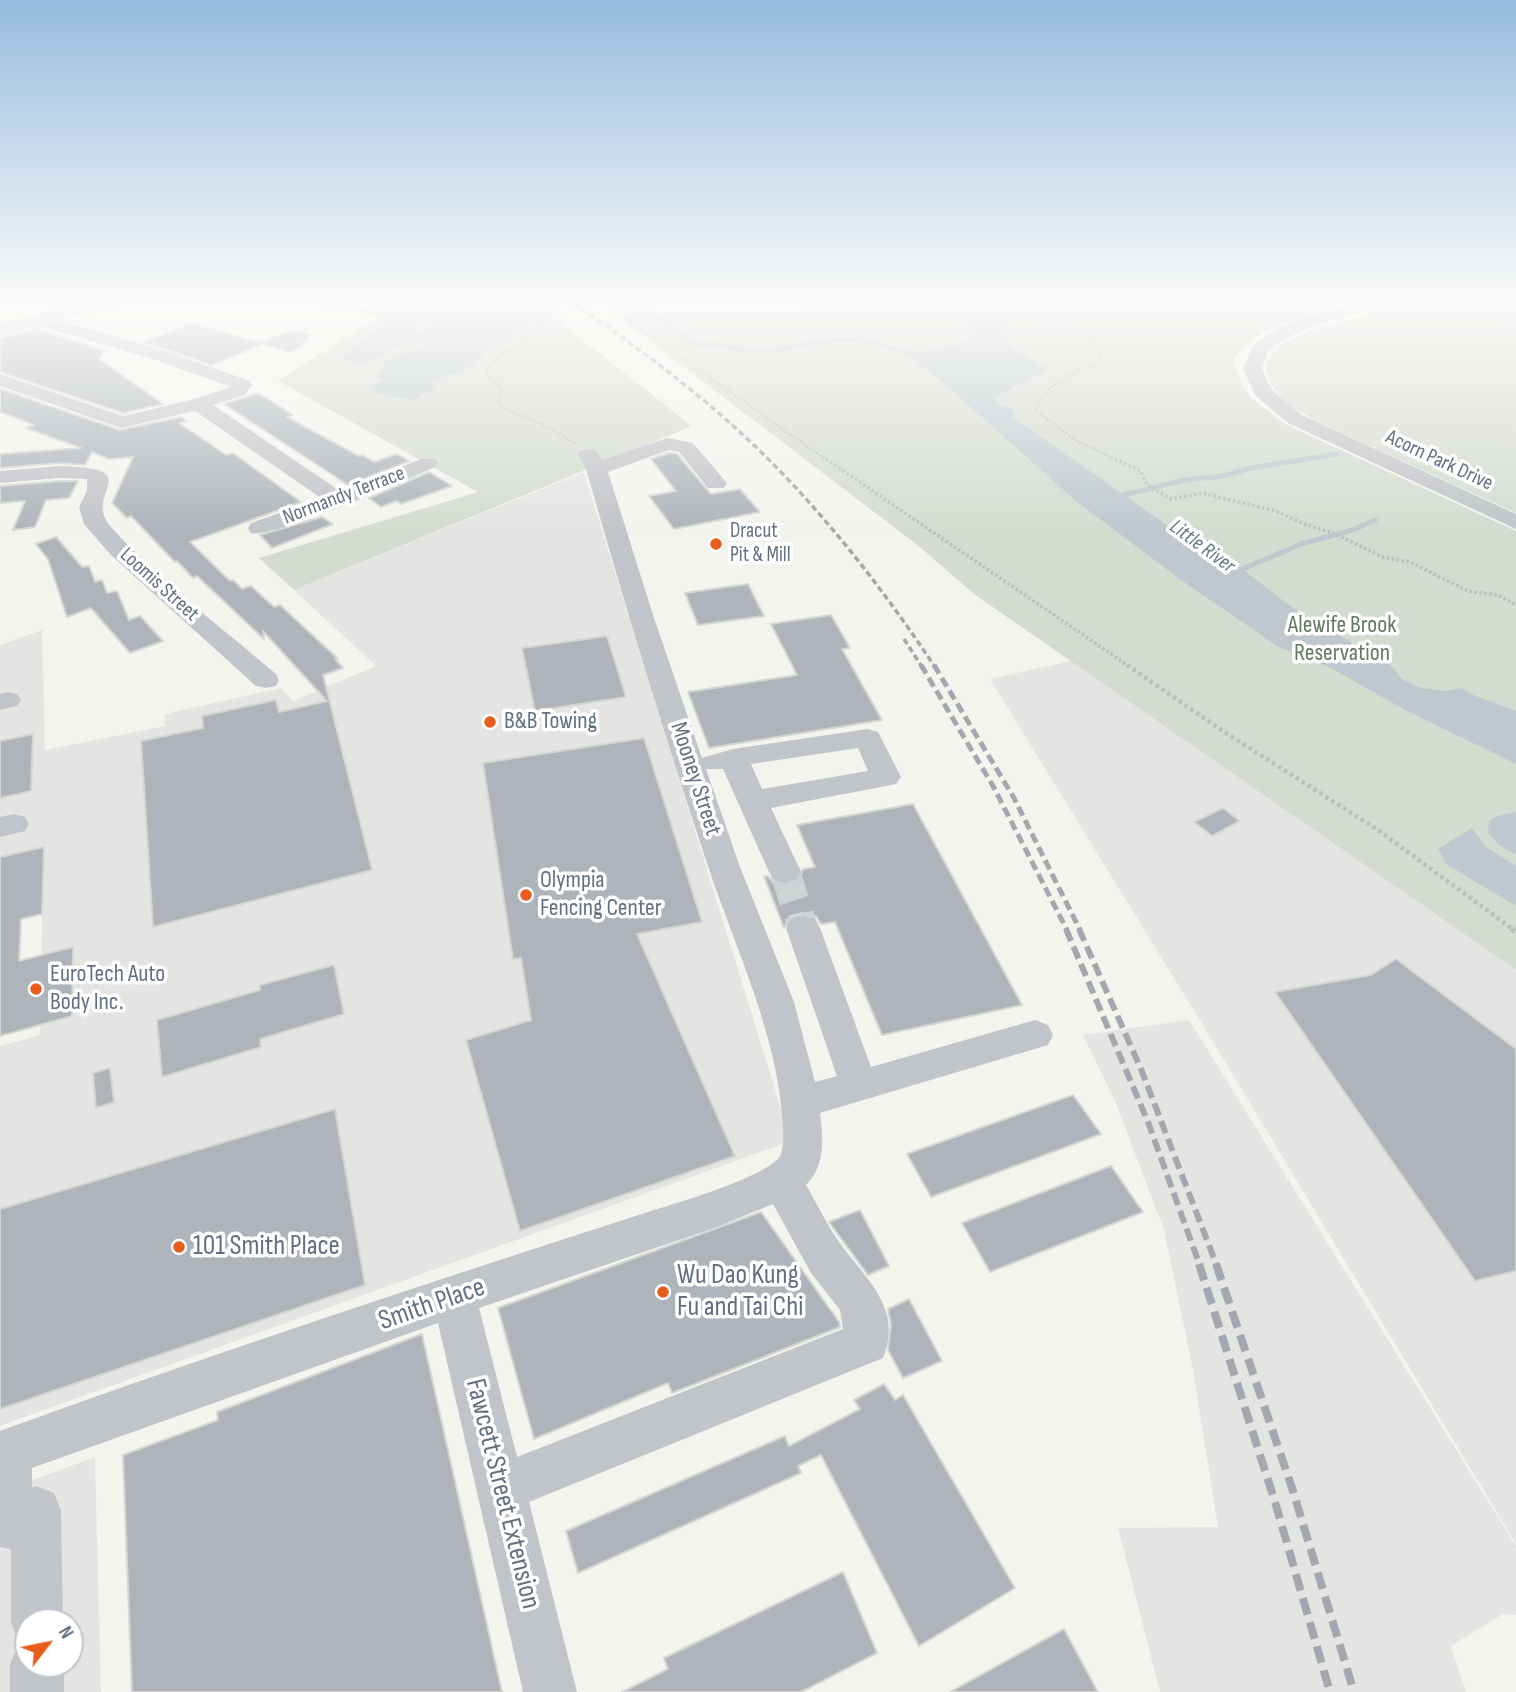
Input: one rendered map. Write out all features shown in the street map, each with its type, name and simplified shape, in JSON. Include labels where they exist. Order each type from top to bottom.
[{"type":"street","points":[[1,380],[121,422],[198,404],[238,391],[243,385],[221,377]]},
{"type":"street","name":"Acorn Park Drive","points":[[1254,377],[1255,384],[1263,394],[1294,419],[1516,522]]},
{"type":"street","points":[[198,404],[338,499]]},
{"type":"street","points":[[593,461],[667,444],[686,447],[716,483]]},
{"type":"street","name":"Mooney Street","points":[[593,461],[641,618],[724,867],[776,1002],[792,1057],[800,1103]]},
{"type":"street","name":"Normandy Terrace","points":[[259,528],[428,463]]},
{"type":"street","name":"Loomis Street","points":[[0,477],[60,472],[93,473],[98,478],[97,491],[90,507],[92,519],[119,550],[266,680]]},
{"type":"street","points":[[690,766],[868,738],[886,777],[753,801]]},
{"type":"street","points":[[733,758],[785,872]]},
{"type":"street","points":[[803,928],[859,1086]]},
{"type":"street","points":[[499,1489],[867,1342],[861,1301],[826,1259],[782,1181],[799,1165],[804,1149],[800,1103],[1035,1035]]},
{"type":"street","name":"Smith Place","points":[[4,1453],[454,1296],[718,1208],[782,1181]]},
{"type":"street","name":"Fawcett Street Extension","points":[[454,1296],[550,1692]]},
{"type":"street","points":[[4,1453],[7,1525],[36,1511],[37,1608]]},
{"type":"path","points":[[488,377],[502,390],[499,399],[501,407],[550,428],[593,461]]},
{"type":"path","points":[[705,377],[1226,733],[1367,823],[1516,932]]},
{"type":"path","points":[[1068,377],[1053,384],[1037,401],[1035,410],[1075,440],[1141,471],[1147,485],[1171,499],[1202,493],[1276,511],[1304,524],[1336,534],[1382,557],[1410,562],[1468,591],[1499,595],[1516,605]]},
{"type":"shaded area","points":[[584,472],[791,1141],[0,1426],[0,1046],[40,1035],[42,909],[0,919],[0,645],[42,630],[45,750],[165,726],[165,714],[281,688],[293,701],[376,666],[294,590]]},
{"type":"shaded area","points":[[1071,661],[1516,970],[1516,1544],[1198,1017],[990,679]]},
{"type":"shaded area","points":[[1189,1020],[1516,1546],[1516,1615],[1503,1614],[1451,1646],[1466,1692],[1160,1692],[1118,1528],[1218,1527],[1192,1365],[1164,1230],[1115,1101],[1083,1035]]},
{"type":"shaded area","points":[[95,1457],[101,1692],[0,1692],[0,1492]]},
{"type":"green space","points":[[284,377],[630,377],[692,426],[294,590],[259,558],[478,492],[278,381]]},
{"type":"green space","name":"Alewife Brook Reservation","points":[[697,377],[1239,377],[1251,398],[1285,424],[1516,531],[1516,970],[974,594],[920,547]]},
{"type":"green space","points":[[1268,377],[1516,377],[1516,513],[1316,421],[1282,398]]},
{"type":"water","points":[[377,377],[443,377],[430,381],[435,388],[412,400],[374,393],[376,390],[371,386],[381,380]]},
{"type":"water","name":"Little River","points":[[936,377],[1032,377],[994,398],[1000,405],[1013,409],[1014,418],[1177,532],[1241,568],[1294,609],[1351,642],[1351,645],[1387,661],[1402,679],[1421,688],[1445,691],[1462,688],[1473,695],[1516,711],[1516,764],[1407,711],[1329,667],[1279,647],[1181,580],[1076,501]]},
{"type":"water","points":[[1516,812],[1516,854],[1500,846],[1488,833],[1489,821],[1497,816]]},
{"type":"water","points":[[1472,828],[1485,846],[1516,866],[1516,906],[1446,864],[1438,849]]},
{"type":"building","points":[[15,377],[125,377],[163,404],[123,413]]},
{"type":"building","points":[[0,389],[120,430],[181,417],[187,421],[179,423],[226,455],[233,453],[301,502],[190,542],[230,581],[233,580],[242,589],[251,586],[274,607],[280,605],[338,659],[335,659],[343,668],[323,675],[372,870],[153,927],[141,741],[203,728],[202,716],[276,700],[279,712],[327,701],[263,631],[264,639],[197,576],[193,578],[175,562],[131,516],[127,518],[112,503],[133,457],[109,459],[92,452],[85,465],[60,463],[0,468],[0,454],[81,448],[26,428],[34,425],[0,412]]},
{"type":"building","points":[[258,393],[293,415],[287,417],[359,456],[363,455],[374,462],[397,454],[409,461],[348,485],[224,404]]},
{"type":"building","points":[[669,453],[677,454],[711,494],[740,489],[760,512],[674,529],[649,496],[676,491],[651,459]]},
{"type":"building","points":[[429,472],[452,486],[401,504],[397,501],[381,507],[369,498]]},
{"type":"building","points":[[78,481],[69,498],[46,500],[35,527],[13,530],[25,501],[0,503],[0,486]]},
{"type":"building","points":[[322,517],[333,524],[272,548],[260,535]]},
{"type":"building","points":[[56,537],[82,567],[89,566],[95,582],[102,580],[107,593],[117,591],[129,620],[140,616],[163,641],[130,653],[91,608],[67,617],[48,559],[36,544]]},
{"type":"building","points":[[748,584],[764,616],[698,625],[685,593]]},
{"type":"building","points":[[831,615],[850,648],[842,649],[882,720],[709,748],[688,692],[797,675],[771,624]]},
{"type":"building","points":[[607,636],[626,697],[535,711],[522,648]]},
{"type":"building","points":[[33,734],[31,791],[0,798],[0,741]]},
{"type":"building","points":[[644,738],[702,922],[637,934],[735,1156],[520,1231],[466,1040],[531,1020],[521,958],[513,959],[483,763]]},
{"type":"building","points":[[913,804],[1022,1005],[882,1035],[835,922],[821,924],[816,916],[802,913],[790,916],[784,928],[764,876],[768,876],[773,883],[786,886],[798,881],[803,869],[815,867],[797,825]]},
{"type":"building","points":[[1223,808],[1240,821],[1212,836],[1194,822]]},
{"type":"building","name":"EuroTech Auto Body Inc.","points":[[44,847],[42,914],[21,919],[19,961],[73,947],[72,1016],[0,1036],[0,857]]},
{"type":"building","points":[[1396,959],[1516,1049],[1516,1271],[1475,1281],[1275,992],[1371,975]]},
{"type":"building","points":[[334,965],[344,1014],[260,1039],[261,1047],[162,1077],[157,1020],[260,990],[260,985]]},
{"type":"building","points":[[110,1068],[114,1102],[96,1108],[93,1073]]},
{"type":"building","points":[[1073,1095],[1101,1134],[931,1197],[907,1154]]},
{"type":"building","name":"101 Smith Place","points":[[335,1109],[365,1285],[0,1409],[0,1209]]},
{"type":"building","points":[[1111,1166],[1143,1212],[990,1272],[962,1223]]},
{"type":"building","points":[[860,1210],[889,1266],[868,1275],[829,1222]]},
{"type":"building","points":[[761,1212],[840,1327],[672,1393],[668,1383],[534,1439],[498,1308]]},
{"type":"building","points":[[909,1299],[942,1361],[903,1378],[888,1350],[891,1325],[888,1309]]},
{"type":"building","points":[[422,1334],[502,1692],[132,1692],[123,1455],[218,1420],[217,1412]]},
{"type":"building","points":[[884,1384],[895,1400],[903,1395],[1015,1588],[919,1646],[821,1455],[798,1466],[801,1473],[578,1573],[566,1531],[785,1436],[789,1446],[860,1409],[854,1400]]},
{"type":"building","points":[[843,1572],[877,1653],[801,1692],[622,1692],[668,1669],[664,1658]]},
{"type":"building","points":[[1064,1629],[1098,1692],[950,1692]]},
{"type":"waterway","points":[[1296,461],[1337,454]]},
{"type":"waterway","points":[[1116,500],[1123,495],[1185,480],[1223,476],[1251,468],[1307,459]]},
{"type":"waterway","name":"Little River","points":[[1236,572],[1301,544],[1353,530],[1375,520]]},
{"type":"tunnel","points":[[785,872],[803,928]]},
{"type":"railway","points":[[675,377],[758,449],[807,500],[895,609],[935,667]]},
{"type":"railway","points":[[904,639],[922,667]]},
{"type":"railway","points":[[921,665],[993,786],[1067,930]]},
{"type":"railway","points":[[934,665],[1014,798],[1080,930]]},
{"type":"railway","points":[[1066,929],[1148,1122],[1200,1266]]},
{"type":"railway","points":[[1079,929],[1141,1069],[1217,1266]]},
{"type":"railway","points":[[1199,1264],[1275,1502],[1330,1692]]},
{"type":"railway","points":[[1216,1264],[1293,1491],[1354,1692]]},
{"type":"place","name":"Dracut Pit & Mill","points":[[716,544]]},
{"type":"place","name":"B&B Towing","points":[[490,722]]},
{"type":"place","name":"Olympia Fencing Center","points":[[526,895]]},
{"type":"place","name":"EuroTech Auto Body Inc.","points":[[36,989]]},
{"type":"place","name":"101 Smith Place","points":[[179,1247]]},
{"type":"place","name":"Wu Dao Kung Fu and Tai Chi","points":[[663,1292]]}]
